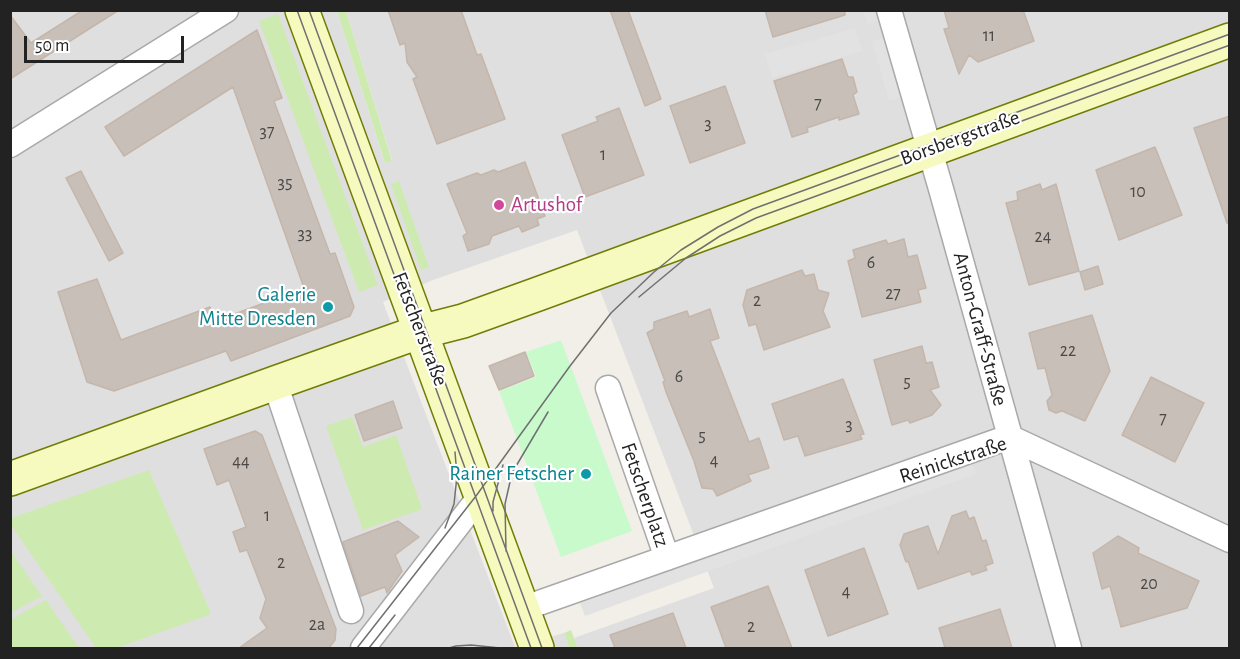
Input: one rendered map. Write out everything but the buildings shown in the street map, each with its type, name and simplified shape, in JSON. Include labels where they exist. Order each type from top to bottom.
[{"type":"main road","name":"Fetscherstraße","points":[[302,10],[537,648]]},
{"type":"main road","name":"Borsbergstraße","points":[[10,479],[274,383],[421,332],[464,321],[1230,40]]},
{"type":"street","points":[[10,145],[226,10]]},
{"type":"street","name":"Anton-Graff-Straße","points":[[889,10],[1069,648]]},
{"type":"street","points":[[274,383],[351,611]]},
{"type":"street","name":"Fetscherplatz","points":[[522,609],[667,558],[608,388]]},
{"type":"street","name":"Reinickstraße","points":[[667,558],[1010,437],[1230,540]]},
{"type":"street","points":[[363,648],[481,495]]},
{"type":"shaded area","points":[[10,11],[337,11],[385,163],[392,160],[346,11],[1229,11],[1229,648],[578,648],[574,638],[714,588],[577,230],[433,280],[383,302],[515,647],[564,633],[569,648],[11,648]]},
{"type":"shaded area","points":[[864,11],[878,11],[881,20],[867,24]]},
{"type":"shaded area","points":[[855,28],[862,51],[772,78],[765,54]]},
{"type":"shaded area","points":[[887,37],[904,96],[889,101],[872,41]]},
{"type":"shaded area","points":[[972,462],[976,474],[585,616],[580,603]]},
{"type":"green space","points":[[337,11],[346,11],[392,161],[385,163]]},
{"type":"green space","points":[[278,14],[378,285],[359,292],[259,21]]},
{"type":"green space","points":[[399,181],[429,267],[421,270],[391,184]]},
{"type":"green space","points":[[561,340],[632,531],[561,557],[499,391],[536,377],[526,352]]},
{"type":"green space","points":[[352,417],[363,447],[396,435],[422,509],[363,530],[326,426]]},
{"type":"green space","points":[[149,470],[211,614],[117,648],[96,648],[11,525],[11,518]]},
{"type":"green space","points":[[10,550],[42,596],[11,613],[10,613]]},
{"type":"green space","points":[[46,600],[79,648],[11,648],[11,619]]},
{"type":"green space","points":[[571,630],[578,648],[569,648],[564,633]]},
{"type":"tram line","points":[[297,10],[531,648]]},
{"type":"tram line","points":[[309,10],[542,648]]},
{"type":"tram line","points":[[357,648],[476,496],[611,313],[681,250],[753,209],[1230,34]]},
{"type":"tram line","points":[[639,297],[686,258],[720,236],[756,218],[1230,45]]},
{"type":"tram line","points":[[506,551],[505,504],[512,473],[548,412]]},
{"type":"tram line","points":[[445,528],[454,504],[457,476],[455,452]]},
{"type":"tram line","points":[[493,511],[493,502],[503,465]]},
{"type":"tram line","points":[[369,648],[395,615]]},
{"type":"tram line","points":[[449,648],[471,645],[500,648]]},
{"type":"place","name":"Artushof","points":[[499,205]]},
{"type":"place","name":"Galerie Mitte Dresden","points":[[328,307]]},
{"type":"place","name":"Rainer Fetscher","points":[[586,474]]}]
